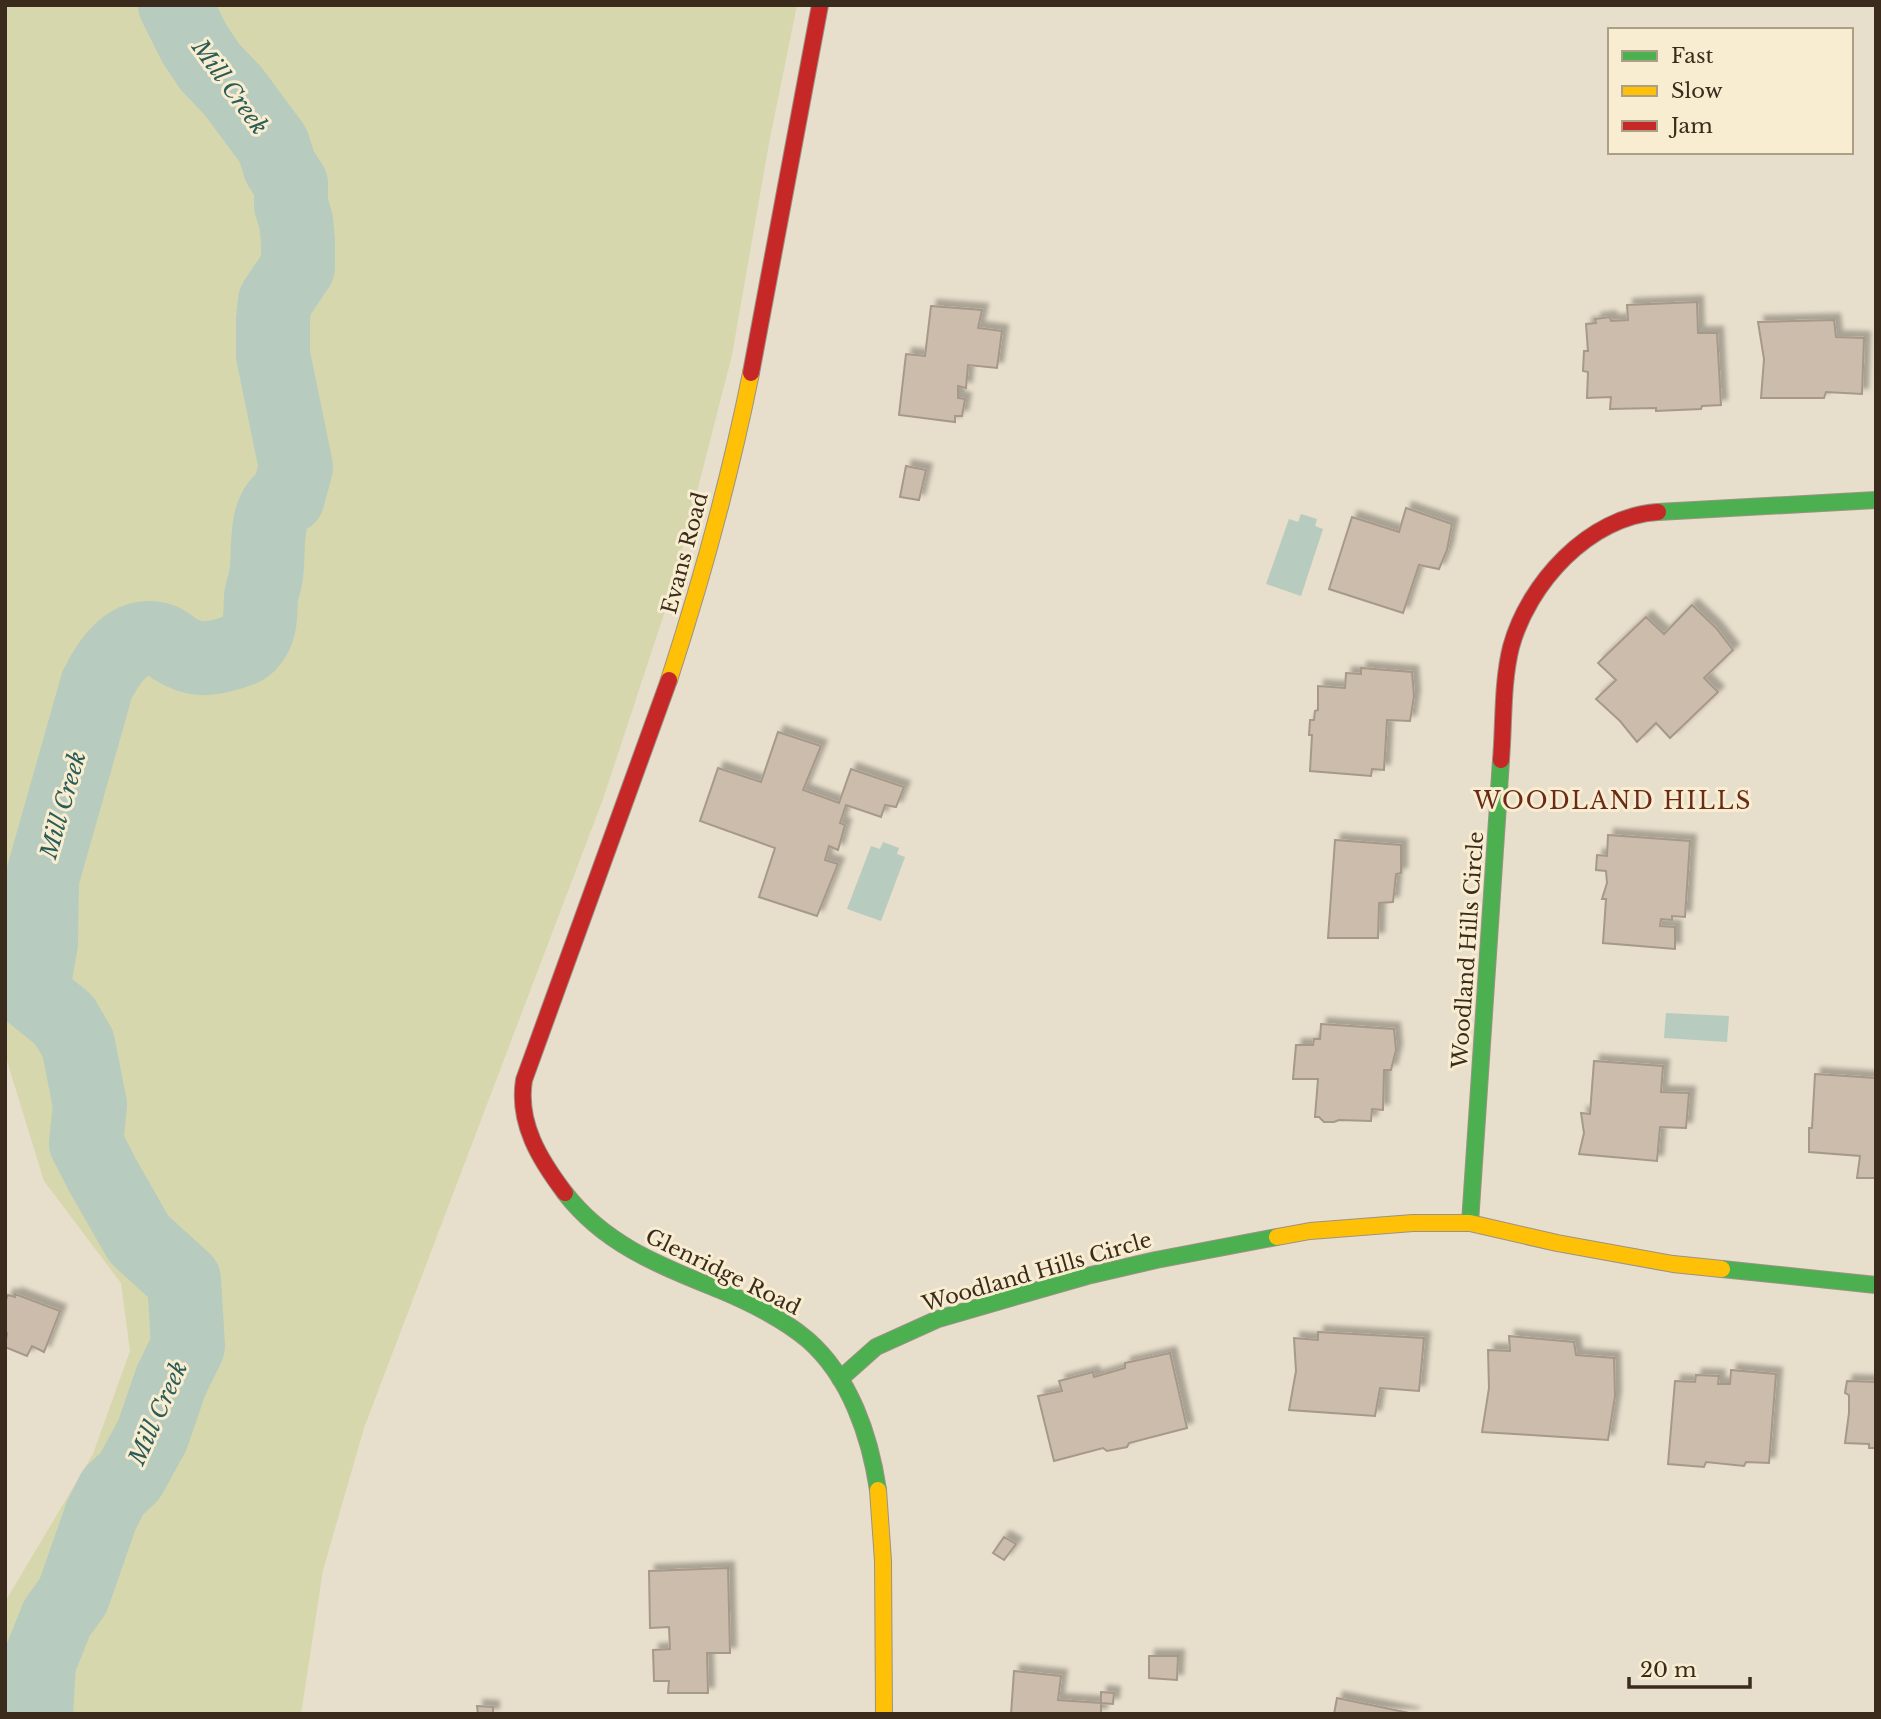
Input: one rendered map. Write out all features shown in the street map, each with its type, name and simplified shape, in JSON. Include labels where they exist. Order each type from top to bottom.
[{"type":"street","name":"Evans Road","points":[[522,1094],[534,1050],[661,704],[693,607],[739,432],[820,5]]},
{"type":"street","name":"Woodland Hills Circle","points":[[1470,1223],[1506,687],[1513,641],[1533,594],[1562,557],[1621,521],[1647,513],[1876,500]]},
{"type":"street","name":"Glenridge Road","points":[[522,1094],[530,1133],[541,1158],[579,1210],[601,1231],[651,1261],[779,1319],[811,1342],[840,1378],[864,1426],[881,1500],[884,1714]]},
{"type":"street","name":"Woodland Hills Circle","points":[[840,1378],[876,1347],[904,1332],[938,1319],[1087,1276],[1310,1231],[1413,1223],[1470,1223],[1557,1243],[1673,1264],[1876,1285]]},
{"type":"green space","points":[[5,5],[797,5],[769,143],[732,355],[671,593],[603,799],[364,1428],[323,1570],[301,1714],[81,1714],[5,1705],[5,1602],[93,1454],[130,1351],[121,1283],[44,1181],[7,1061]]},
{"type":"shaded area","points":[[1301,514],[1317,519],[1315,526],[1323,529],[1301,596],[1266,584],[1289,519],[1298,522]]},
{"type":"shaded area","points":[[883,842],[899,848],[897,854],[905,857],[881,921],[847,909],[871,846],[880,849]]},
{"type":"shaded area","points":[[1666,1013],[1729,1016],[1727,1042],[1664,1038]]},
{"type":"building","points":[[1697,302],[1698,333],[1717,333],[1721,405],[1702,406],[1701,409],[1656,411],[1656,408],[1610,409],[1611,397],[1587,398],[1588,372],[1583,371],[1584,351],[1588,351],[1586,324],[1596,323],[1595,319],[1610,317],[1611,321],[1628,320],[1627,305]]},
{"type":"building","points":[[931,306],[982,310],[978,328],[1002,331],[997,368],[968,365],[966,388],[958,386],[958,398],[965,399],[962,416],[955,416],[955,422],[899,415],[906,354],[925,356]]},
{"type":"building","points":[[1834,320],[1836,337],[1864,338],[1862,394],[1826,392],[1824,398],[1761,398],[1764,359],[1758,322]]},
{"type":"building","points":[[906,466],[926,470],[919,500],[900,497]]},
{"type":"building","points":[[1406,508],[1452,524],[1447,550],[1439,569],[1419,565],[1403,613],[1329,589],[1352,517],[1399,532]]},
{"type":"building","points":[[1692,605],[1716,628],[1733,650],[1704,678],[1718,692],[1670,738],[1656,723],[1637,742],[1620,721],[1596,699],[1616,680],[1598,663],[1646,617],[1664,634]]},
{"type":"building","points":[[1361,668],[1412,672],[1414,696],[1410,721],[1387,720],[1384,770],[1372,769],[1371,776],[1310,771],[1310,720],[1314,720],[1315,711],[1318,710],[1318,686],[1345,688],[1346,673],[1361,674]]},
{"type":"building","points":[[778,732],[821,746],[803,790],[839,803],[851,769],[904,787],[896,807],[885,805],[881,817],[846,805],[840,823],[845,825],[838,850],[829,846],[825,860],[838,864],[817,916],[759,897],[775,848],[700,821],[718,768],[761,782]]},
{"type":"building","points":[[1608,835],[1690,841],[1685,917],[1661,919],[1660,926],[1675,927],[1675,949],[1603,943],[1606,899],[1602,899],[1607,883],[1606,871],[1596,870],[1597,855],[1607,856]]},
{"type":"building","points":[[1335,840],[1401,845],[1401,873],[1396,874],[1393,902],[1379,903],[1378,938],[1328,938]]},
{"type":"building","points":[[1321,1024],[1394,1029],[1396,1050],[1391,1070],[1384,1070],[1383,1110],[1372,1109],[1371,1121],[1324,1122],[1315,1117],[1318,1079],[1293,1079],[1296,1045],[1313,1045],[1314,1039],[1320,1039]]},
{"type":"building","points":[[1594,1061],[1663,1066],[1661,1092],[1689,1093],[1686,1128],[1660,1127],[1657,1161],[1579,1154],[1584,1133],[1581,1113],[1590,1114]]},
{"type":"building","points":[[1815,1074],[1876,1078],[1876,1178],[1857,1178],[1860,1156],[1809,1152]]},
{"type":"building","points":[[15,1294],[60,1311],[44,1352],[32,1346],[27,1356],[5,1347],[5,1302],[8,1295],[15,1297]]},
{"type":"building","points":[[1318,1332],[1424,1338],[1419,1391],[1380,1388],[1375,1416],[1289,1410],[1296,1371],[1294,1338],[1318,1340]]},
{"type":"building","points":[[1509,1336],[1574,1342],[1576,1355],[1614,1358],[1615,1396],[1608,1440],[1482,1432],[1489,1388],[1488,1350],[1510,1351]]},
{"type":"building","points":[[1170,1353],[1187,1428],[1129,1443],[1127,1447],[1107,1451],[1103,1448],[1054,1461],[1038,1396],[1062,1391],[1059,1381],[1093,1372],[1094,1377],[1125,1368],[1125,1363]]},
{"type":"building","points":[[1731,1370],[1776,1374],[1769,1463],[1746,1462],[1744,1466],[1706,1462],[1704,1467],[1668,1464],[1675,1381],[1695,1382],[1696,1375],[1719,1376],[1718,1384],[1730,1384]]},
{"type":"building","points":[[1847,1381],[1876,1382],[1876,1448],[1869,1448],[1869,1444],[1845,1443],[1849,1413],[1849,1395],[1845,1393]]},
{"type":"building","points":[[1004,1537],[1016,1544],[1004,1560],[993,1553]]},
{"type":"building","points":[[728,1568],[730,1653],[707,1653],[708,1693],[668,1693],[669,1681],[654,1681],[653,1650],[670,1649],[669,1627],[650,1628],[649,1571]]},
{"type":"building","points":[[1149,1656],[1178,1656],[1177,1680],[1149,1678]]},
{"type":"building","points":[[1014,1671],[1061,1676],[1058,1700],[1101,1703],[1101,1714],[1011,1714]]},
{"type":"building","points":[[1101,1692],[1114,1693],[1113,1704],[1101,1703]]},
{"type":"building","points":[[1337,1698],[1414,1714],[1334,1714]]},
{"type":"building","points":[[477,1706],[493,1707],[493,1714],[478,1714]]},
{"type":"waterway","name":"Mill Creek","points":[[36,1714],[39,1663],[57,1618],[73,1596],[101,1516],[113,1492],[130,1476],[152,1436],[171,1381],[188,1346],[184,1280],[139,1239],[103,1176],[86,1143],[90,1105],[78,1044],[64,1020],[32,994],[41,943],[42,879],[97,685],[108,666],[121,650],[139,639],[165,641],[182,653],[202,658],[231,653],[250,643],[257,633],[260,621],[271,521],[274,511],[288,497],[296,467],[273,355],[275,301],[298,267],[298,241],[291,205],[291,184],[280,167],[273,145],[233,91],[210,67],[194,43],[175,5]]},
{"type":"traffic: fast","points":[[1658,512],[1876,500]]},
{"type":"traffic: fast","points":[[1470,1223],[1501,760]]},
{"type":"traffic: fast","points":[[565,1193],[598,1227],[635,1252],[755,1306],[808,1340],[836,1371],[856,1409],[870,1449],[878,1490]]},
{"type":"traffic: fast","points":[[840,1379],[876,1347],[938,1319],[1087,1276],[1277,1237]]},
{"type":"traffic: fast","points":[[1722,1269],[1876,1285]]},
{"type":"traffic: slow","points":[[669,680],[715,528],[751,373]]},
{"type":"traffic: slow","points":[[1277,1237],[1310,1231],[1413,1223],[1470,1223],[1557,1243],[1673,1264],[1722,1269]]},
{"type":"traffic: slow","points":[[878,1490],[883,1561],[884,1714]]},
{"type":"traffic: jam","points":[[751,373],[820,5]]},
{"type":"traffic: jam","points":[[1501,760],[1508,661],[1519,623],[1531,600],[1565,557],[1586,540],[1608,526],[1633,516],[1658,512]]},
{"type":"traffic: jam","points":[[565,1193],[532,1140],[524,1111],[524,1080],[669,680]]},
{"type":"district","name":"WOODLAND HILLS","points":[[1613,801]]}]
